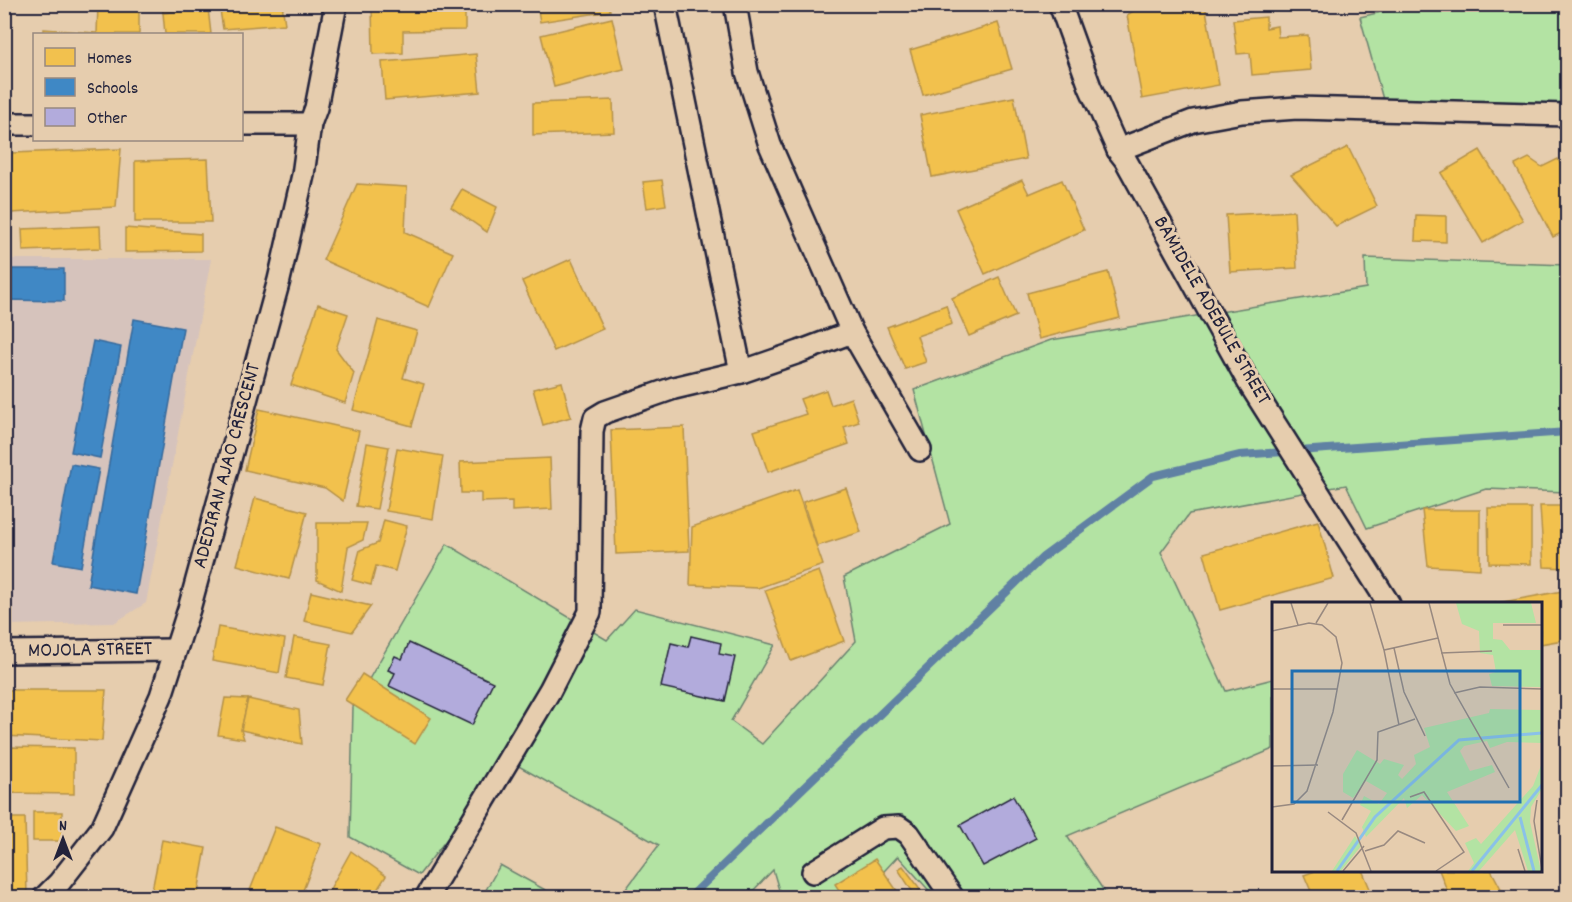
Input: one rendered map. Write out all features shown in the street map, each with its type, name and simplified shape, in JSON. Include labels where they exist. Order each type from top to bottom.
[{"type":"street","name":"ADEDIRAN AJAO CRESCENT","points":[[44,897],[59,883],[102,828],[161,696],[189,609],[279,280],[303,175],[310,124],[318,97],[336,4]]},
{"type":"street","points":[[664,4],[741,372]]},
{"type":"street","points":[[735,4],[747,72],[770,145],[852,332],[920,450]]},
{"type":"street","name":"BAMIDELE ADEBULE STREET","points":[[1060,4],[1090,87],[1118,150],[1249,383],[1388,602]]},
{"type":"street","points":[[1118,150],[1192,121],[1242,112],[1298,108],[1568,115]]},
{"type":"street","points":[[4,124],[33,124]]},
{"type":"street","points":[[243,124],[310,124]]},
{"type":"street","points":[[426,897],[550,690],[590,612],[592,431],[595,418],[605,412],[674,388],[741,372],[852,332]]},
{"type":"street","name":"MOJOLA STREET","points":[[4,652],[175,650]]},
{"type":"street","points":[[813,872],[883,828],[898,827],[909,834],[953,897]]},
{"type":"shaded area","points":[[4,259],[211,259],[146,603],[114,623],[5,625]]},
{"type":"green space","points":[[1411,5],[1567,5],[1567,105],[1384,103],[1360,17]]},
{"type":"green space","points":[[1365,258],[1567,265],[1567,492],[1486,489],[1367,528],[1346,485],[1189,514],[1161,552],[1226,691],[1272,679],[1272,749],[1067,836],[1108,897],[935,897],[898,856],[860,897],[781,897],[773,870],[747,897],[620,897],[659,845],[508,760],[419,875],[350,837],[353,707],[447,544],[607,640],[635,609],[775,645],[731,721],[762,744],[856,641],[844,577],[950,524],[914,390],[1051,340],[1366,288]]},
{"type":"green space","points":[[500,865],[558,897],[482,897]]},
{"type":"building: Homes","points":[[98,4],[139,4],[139,33],[97,33]]},
{"type":"building: Homes","points":[[162,4],[199,4],[199,8],[163,13]]},
{"type":"building: Homes","points":[[219,4],[282,4],[285,24],[223,29]]},
{"type":"building: Homes","points":[[465,4],[465,30],[403,31],[403,53],[373,54],[372,6]]},
{"type":"building: Homes","points":[[537,4],[609,4],[610,11],[540,22]]},
{"type":"building: Homes","points":[[1144,4],[1205,4],[1219,85],[1142,99],[1127,15]]},
{"type":"building: Homes","points":[[1216,4],[1271,4],[1271,5],[1217,7]]},
{"type":"building: Homes","points":[[208,8],[211,33],[165,33],[163,13]]},
{"type":"building: Homes","points":[[1266,17],[1266,28],[1277,26],[1278,37],[1308,35],[1311,70],[1252,75],[1250,53],[1237,54],[1233,20]]},
{"type":"building: Homes","points":[[612,18],[624,69],[554,87],[541,35]]},
{"type":"building: Homes","points":[[998,23],[1012,69],[923,95],[910,50]]},
{"type":"building: Homes","points":[[44,29],[97,33],[44,33]]},
{"type":"building: Homes","points":[[476,54],[480,92],[385,100],[382,62]]},
{"type":"building: Homes","points":[[1014,97],[1026,159],[932,177],[920,115]]},
{"type":"building: Homes","points":[[613,100],[614,132],[533,135],[533,103]]},
{"type":"building: Homes","points":[[1348,147],[1377,206],[1336,226],[1291,175]]},
{"type":"building: Homes","points":[[121,149],[116,207],[11,213],[11,153]]},
{"type":"building: Homes","points":[[1480,150],[1523,220],[1483,243],[1441,173]]},
{"type":"building: Homes","points":[[1529,158],[1542,167],[1558,159],[1568,178],[1568,230],[1553,237],[1515,165]]},
{"type":"building: Homes","points":[[208,159],[211,222],[135,222],[135,161]]},
{"type":"building: Homes","points":[[662,180],[666,205],[647,208],[643,182]]},
{"type":"building: Homes","points":[[1022,180],[1029,194],[1062,180],[1084,230],[985,274],[956,209]]},
{"type":"building: Homes","points":[[357,184],[407,187],[405,232],[453,253],[429,307],[323,260]]},
{"type":"building: Homes","points":[[462,189],[497,207],[487,232],[451,207]]},
{"type":"building: Homes","points":[[1294,211],[1297,268],[1230,272],[1226,215]]},
{"type":"building: Homes","points":[[1416,215],[1446,216],[1446,242],[1415,241]]},
{"type":"building: Homes","points":[[100,226],[101,248],[23,251],[22,229]]},
{"type":"building: Homes","points":[[125,228],[201,234],[201,251],[125,252]]},
{"type":"building: Homes","points":[[571,259],[603,329],[554,351],[522,281]]},
{"type":"building: Homes","points":[[1108,272],[1120,318],[1039,339],[1027,293]]},
{"type":"building: Homes","points":[[999,277],[1016,316],[969,336],[952,298]]},
{"type":"building: Homes","points":[[318,304],[348,314],[336,349],[354,373],[345,403],[291,385]]},
{"type":"building: Homes","points":[[946,305],[952,324],[917,336],[926,362],[905,369],[887,327]]},
{"type":"building: Homes","points":[[378,320],[417,331],[403,378],[424,384],[412,426],[353,410]]},
{"type":"building: Homes","points":[[562,382],[571,417],[543,425],[533,389]]},
{"type":"building: Homes","points":[[826,390],[831,405],[851,398],[859,422],[844,427],[849,444],[768,472],[754,431],[806,414],[800,399]]},
{"type":"building: Homes","points":[[259,409],[359,431],[343,501],[325,488],[245,470]]},
{"type":"building: Homes","points":[[684,427],[689,551],[616,554],[611,430]]},
{"type":"building: Homes","points":[[367,443],[389,447],[377,509],[356,506]]},
{"type":"building: Homes","points":[[397,448],[443,456],[433,519],[386,511]]},
{"type":"building: Homes","points":[[550,458],[552,509],[512,511],[512,501],[481,502],[481,493],[461,493],[460,462]]},
{"type":"building: Homes","points":[[846,488],[861,532],[817,546],[803,502]]},
{"type":"building: Homes","points":[[797,490],[823,565],[758,588],[690,585],[692,527]]},
{"type":"building: Homes","points":[[255,498],[307,512],[289,579],[237,565]]},
{"type":"building: Homes","points":[[1540,506],[1568,506],[1568,568],[1544,567]]},
{"type":"building: Homes","points":[[1488,508],[1531,508],[1531,564],[1489,563]]},
{"type":"building: Homes","points":[[1422,510],[1480,510],[1480,569],[1428,566]]},
{"type":"building: Homes","points":[[384,520],[407,526],[395,571],[376,566],[371,585],[352,580],[360,550],[378,543]]},
{"type":"building: Homes","points":[[1318,521],[1334,578],[1220,610],[1204,553]]},
{"type":"building: Homes","points":[[317,523],[367,523],[363,540],[348,547],[341,591],[317,580]]},
{"type":"building: Homes","points":[[819,571],[844,641],[791,661],[765,590]]},
{"type":"building: Homes","points":[[1568,590],[1568,639],[1542,644],[1542,602],[1503,602]]},
{"type":"building: Homes","points":[[311,592],[371,606],[352,632],[304,621]]},
{"type":"building: Homes","points":[[218,627],[285,639],[279,673],[212,661]]},
{"type":"building: Homes","points":[[294,637],[331,644],[323,685],[286,678]]},
{"type":"building: Homes","points":[[362,674],[431,718],[415,744],[345,700]]},
{"type":"building: Homes","points":[[6,690],[106,690],[102,741],[4,736]]},
{"type":"building: Homes","points":[[225,698],[248,699],[241,730],[244,739],[218,735]]},
{"type":"building: Homes","points":[[248,699],[299,710],[302,744],[241,730]]},
{"type":"building: Homes","points":[[4,747],[74,748],[74,794],[4,793]]},
{"type":"building: Homes","points":[[33,812],[62,812],[62,841],[33,841]]},
{"type":"building: Homes","points":[[4,818],[25,818],[27,895],[4,895]]},
{"type":"building: Homes","points":[[275,827],[321,844],[300,898],[247,898]]},
{"type":"building: Homes","points":[[162,840],[206,848],[197,898],[163,898],[151,895]]},
{"type":"building: Homes","points":[[351,851],[386,876],[372,898],[325,898]]},
{"type":"building: Homes","points":[[875,859],[902,898],[844,898],[835,884]]},
{"type":"building: Homes","points":[[903,866],[921,890],[914,894],[898,869]]},
{"type":"building: Homes","points":[[1312,872],[1363,872],[1374,898],[1314,898],[1304,875]]},
{"type":"building: Homes","points":[[1440,872],[1492,872],[1506,898],[1450,898]]},
{"type":"building: Homes","points":[[1443,889],[1447,898],[1415,898]]},
{"type":"building: Schools","points":[[4,269],[64,269],[64,301],[4,300]]},
{"type":"building: Schools","points":[[134,319],[183,328],[136,594],[88,585]]},
{"type":"building: Schools","points":[[93,341],[121,347],[100,458],[71,452]]},
{"type":"building: Schools","points":[[71,464],[99,469],[81,567],[53,562]]},
{"type":"building: Other","points":[[691,636],[721,643],[719,654],[735,657],[725,701],[661,687],[671,643],[688,647]]},
{"type":"building: Other","points":[[409,643],[493,682],[472,725],[389,686],[395,673],[388,670],[395,656],[402,659]]},
{"type":"building: Other","points":[[1013,796],[1036,838],[983,866],[960,825]]},
{"type":"waterway","points":[[689,898],[1043,557],[1153,476],[1240,455],[1568,432]]}]
